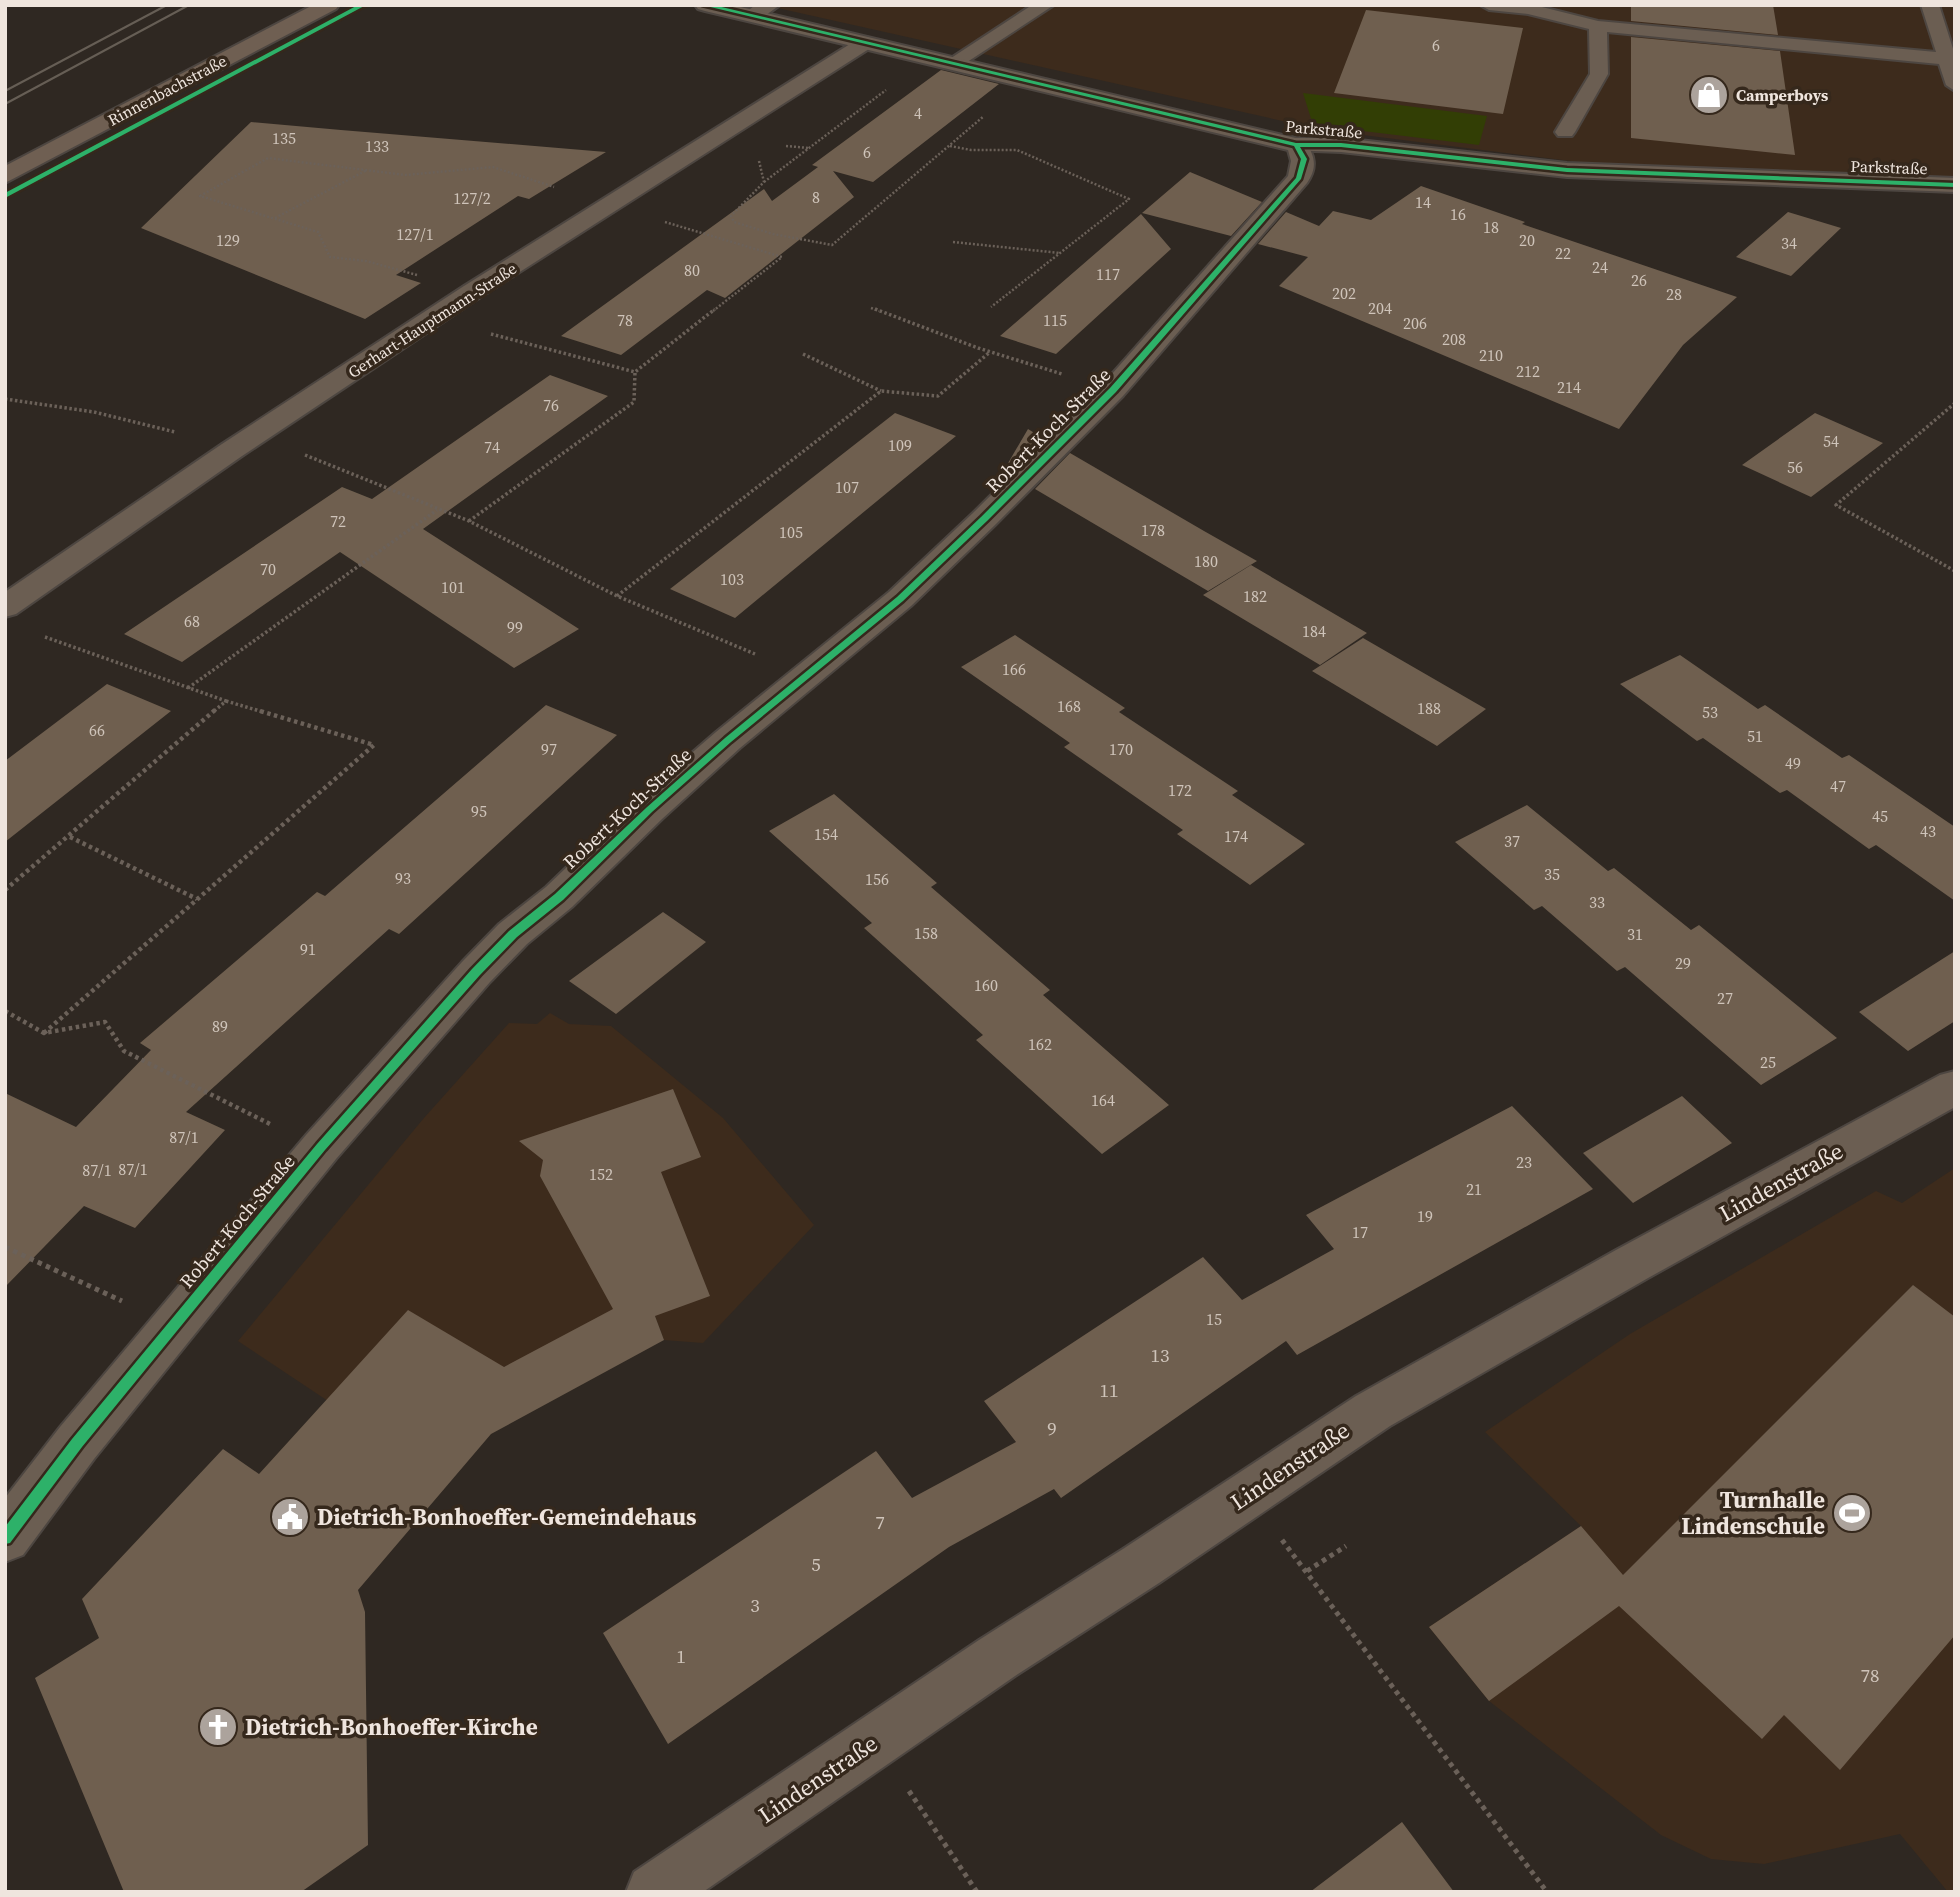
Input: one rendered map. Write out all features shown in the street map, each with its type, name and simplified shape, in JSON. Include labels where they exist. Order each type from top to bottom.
[{"type":"main road","name":"Rinnenbachstraße","points":[[5,176],[329,5]]},
{"type":"street","name":"Parkstraße","points":[[705,5],[761,11],[865,43],[1296,145],[1341,145],[1580,171],[1955,185]]},
{"type":"street","name":"Gerhart-Hauptmann-Straße","points":[[5,607],[232,450],[473,291],[865,43]]},
{"type":"street","name":"Robert-Koch-Straße","points":[[5,1538],[69,1453],[174,1324],[412,1042],[513,934],[558,897],[649,810],[728,740],[900,598],[1114,390],[1299,177],[1304,159],[1296,145]]},
{"type":"street","name":"Lindenstraße","points":[[654,1892],[874,1741],[1373,1411],[1955,1087]]},
{"type":"lane","points":[[951,64],[1045,5]]},
{"type":"lane","points":[[1489,5],[1528,9],[1598,26],[1947,59]]},
{"type":"lane","points":[[1930,5],[1955,85]]},
{"type":"lane","points":[[1564,132],[1599,74],[1598,26]]},
{"type":"path","points":[[904,52],[886,90],[764,182],[731,216],[734,222],[773,234],[832,245],[1024,81]]},
{"type":"path","points":[[711,139],[757,151],[764,182]]},
{"type":"path","points":[[949,145],[971,150],[1017,150],[1129,199],[991,307]]},
{"type":"path","points":[[473,291],[366,261],[330,257],[318,232],[200,196],[268,158],[405,175],[493,167],[782,257],[635,372]]},
{"type":"path","points":[[274,219],[368,170]]},
{"type":"path","points":[[953,242],[1060,253]]},
{"type":"path","points":[[871,308],[990,352],[1114,390]]},
{"type":"path","points":[[433,319],[635,372]]},
{"type":"path","points":[[803,354],[881,391],[938,396],[990,352]]},
{"type":"path","points":[[469,521],[634,402],[635,372]]},
{"type":"path","points":[[617,596],[881,391]]},
{"type":"path","points":[[5,399],[94,412],[232,450]]},
{"type":"path","points":[[1955,403],[1836,505],[1955,571]]},
{"type":"path","points":[[255,436],[469,521],[617,596],[807,676]]},
{"type":"path","points":[[188,688],[438,510]]},
{"type":"path","points":[[41,635],[226,701],[374,745],[44,1033]]},
{"type":"path","points":[[5,890],[226,701]]},
{"type":"path","points":[[70,837],[197,899]]},
{"type":"path","points":[[5,1012],[44,1033],[105,1022],[124,1051],[231,1106],[321,1147]]},
{"type":"path","points":[[5,1247],[174,1324]]},
{"type":"path","points":[[1245,1495],[1307,1571],[1547,1892]]},
{"type":"path","points":[[1307,1571],[1346,1546]]},
{"type":"path","points":[[874,1741],[947,1844],[977,1892]]},
{"type":"shaded area","points":[[764,5],[1955,5],[1955,178],[1579,162],[1323,130]]},
{"type":"shaded area","points":[[550,1013],[569,1024],[611,1026],[723,1118],[814,1225],[703,1343],[664,1340],[655,1316],[504,1367],[328,1401],[238,1341],[424,1118],[509,1023],[537,1024]]},
{"type":"shaded area","points":[[1955,1168],[1955,1892],[1948,1892],[1900,1834],[1764,1864],[1711,1859],[1661,1835],[1489,1701],[1429,1627],[1581,1526],[1485,1432],[1630,1334],[1876,1191],[1902,1203]]},
{"type":"green space","points":[[1303,93],[1487,116],[1479,145],[1313,125]]},
{"type":"building","points":[[1631,5],[1773,5],[1778,35],[1631,21]]},
{"type":"building","points":[[1366,10],[1523,28],[1503,114],[1334,93]]},
{"type":"building","name":"Camperboys","points":[[1631,37],[1780,51],[1795,155],[1631,138]]},
{"type":"building","points":[[941,70],[999,84],[873,182],[833,171],[854,197],[725,298],[707,290],[621,355],[561,336],[764,189],[772,201],[818,167],[812,165]]},
{"type":"building","points":[[251,122],[606,152],[529,199],[518,196],[396,275],[421,283],[365,319],[141,228]]},
{"type":"building","points":[[1190,172],[1262,202],[1231,236],[1142,213]]},
{"type":"building","points":[[1421,186],[1525,222],[1522,224],[1737,297],[1683,345],[1619,429],[1279,286],[1308,257],[1258,244],[1286,212],[1319,226],[1333,211],[1371,220]]},
{"type":"building","points":[[1788,212],[1841,228],[1791,276],[1736,257]]},
{"type":"building","points":[[1141,214],[1171,249],[1056,354],[1000,336]]},
{"type":"building","points":[[550,375],[608,396],[423,529],[579,629],[514,668],[340,552],[182,662],[124,634],[342,487],[372,499]]},
{"type":"building","points":[[895,413],[956,436],[735,618],[670,589]]},
{"type":"building","points":[[1815,413],[1883,443],[1811,497],[1742,465]]},
{"type":"building","points":[[1028,429],[1044,439],[1009,473],[1004,470]]},
{"type":"building","points":[[1070,453],[1257,561],[1208,591],[1035,489]]},
{"type":"building","points":[[1251,565],[1367,633],[1320,665],[1203,595]]},
{"type":"building","points":[[1015,635],[1125,708],[1119,712],[1238,791],[1232,795],[1305,844],[1250,885],[1177,834],[1183,830],[1064,747],[1070,743],[961,667]]},
{"type":"building","points":[[1363,638],[1486,709],[1437,746],[1312,671]]},
{"type":"building","points":[[1680,655],[1758,709],[1765,705],[1842,758],[1849,755],[1955,827],[1955,901],[1876,845],[1869,849],[1787,790],[1780,793],[1703,738],[1697,741],[1620,684]]},
{"type":"building","points":[[107,684],[171,711],[5,842],[5,761]]},
{"type":"building","points":[[546,705],[617,735],[399,934],[389,929],[186,1112],[225,1130],[135,1228],[84,1206],[5,1287],[5,1093],[76,1127],[151,1050],[140,1043],[317,892],[325,896]]},
{"type":"building","points":[[834,794],[937,883],[931,887],[1050,990],[1043,995],[1169,1105],[1102,1154],[976,1040],[983,1035],[864,928],[872,923],[769,831]]},
{"type":"building","points":[[1527,805],[1608,871],[1614,868],[1691,930],[1699,925],[1837,1038],[1761,1085],[1625,967],[1617,971],[1542,906],[1534,910],[1455,842]]},
{"type":"building","points":[[663,912],[706,942],[616,1014],[569,981]]},
{"type":"building","points":[[1955,951],[1955,1021],[1908,1051],[1859,1012]]},
{"type":"building","points":[[673,1089],[701,1157],[661,1172],[710,1296],[655,1316],[664,1340],[491,1434],[358,1590],[365,1612],[368,1845],[301,1892],[124,1892],[35,1678],[99,1638],[82,1599],[223,1449],[259,1474],[408,1310],[504,1367],[613,1309],[540,1176],[543,1160],[519,1141]]},
{"type":"building","points":[[1682,1096],[1732,1143],[1633,1203],[1583,1153]]},
{"type":"building","points":[[1512,1106],[1593,1189],[1297,1355],[1286,1341],[1061,1498],[1054,1489],[949,1547],[668,1744],[603,1633],[876,1451],[912,1498],[1016,1442],[984,1401],[1203,1257],[1242,1300],[1334,1249],[1306,1215]]},
{"type":"building","points":[[1913,1285],[1955,1317],[1955,1635],[1840,1770],[1784,1715],[1762,1739],[1619,1606],[1489,1701],[1429,1627],[1581,1526],[1623,1575]]},
{"type":"building","points":[[1402,1822],[1454,1892],[1310,1892],[1372,1845]]},
{"type":"tram line","points":[[5,91],[167,5]]},
{"type":"tram line","points":[[5,104],[189,5]]},
{"type":"cycle path","points":[[5,196],[363,5]]},
{"type":"cycle path","points":[[705,5],[1296,145],[1341,145],[1567,170],[1955,185]]},
{"type":"cycle path","points":[[5,1538],[77,1443],[321,1147],[476,972],[513,934],[559,897],[649,810],[728,740],[900,599],[1113,390],[1299,178],[1304,159],[1296,145]]},
{"type":"place","name":"Camperboys","points":[[1709,95]]},
{"type":"place","name":"Turnhalle Lindenschule","points":[[1852,1513]]},
{"type":"place","name":"Dietrich-Bonhoeffer-Gemeindehaus","points":[[290,1517]]},
{"type":"place","name":"Dietrich-Bonhoeffer-Kirche","points":[[218,1727]]}]
